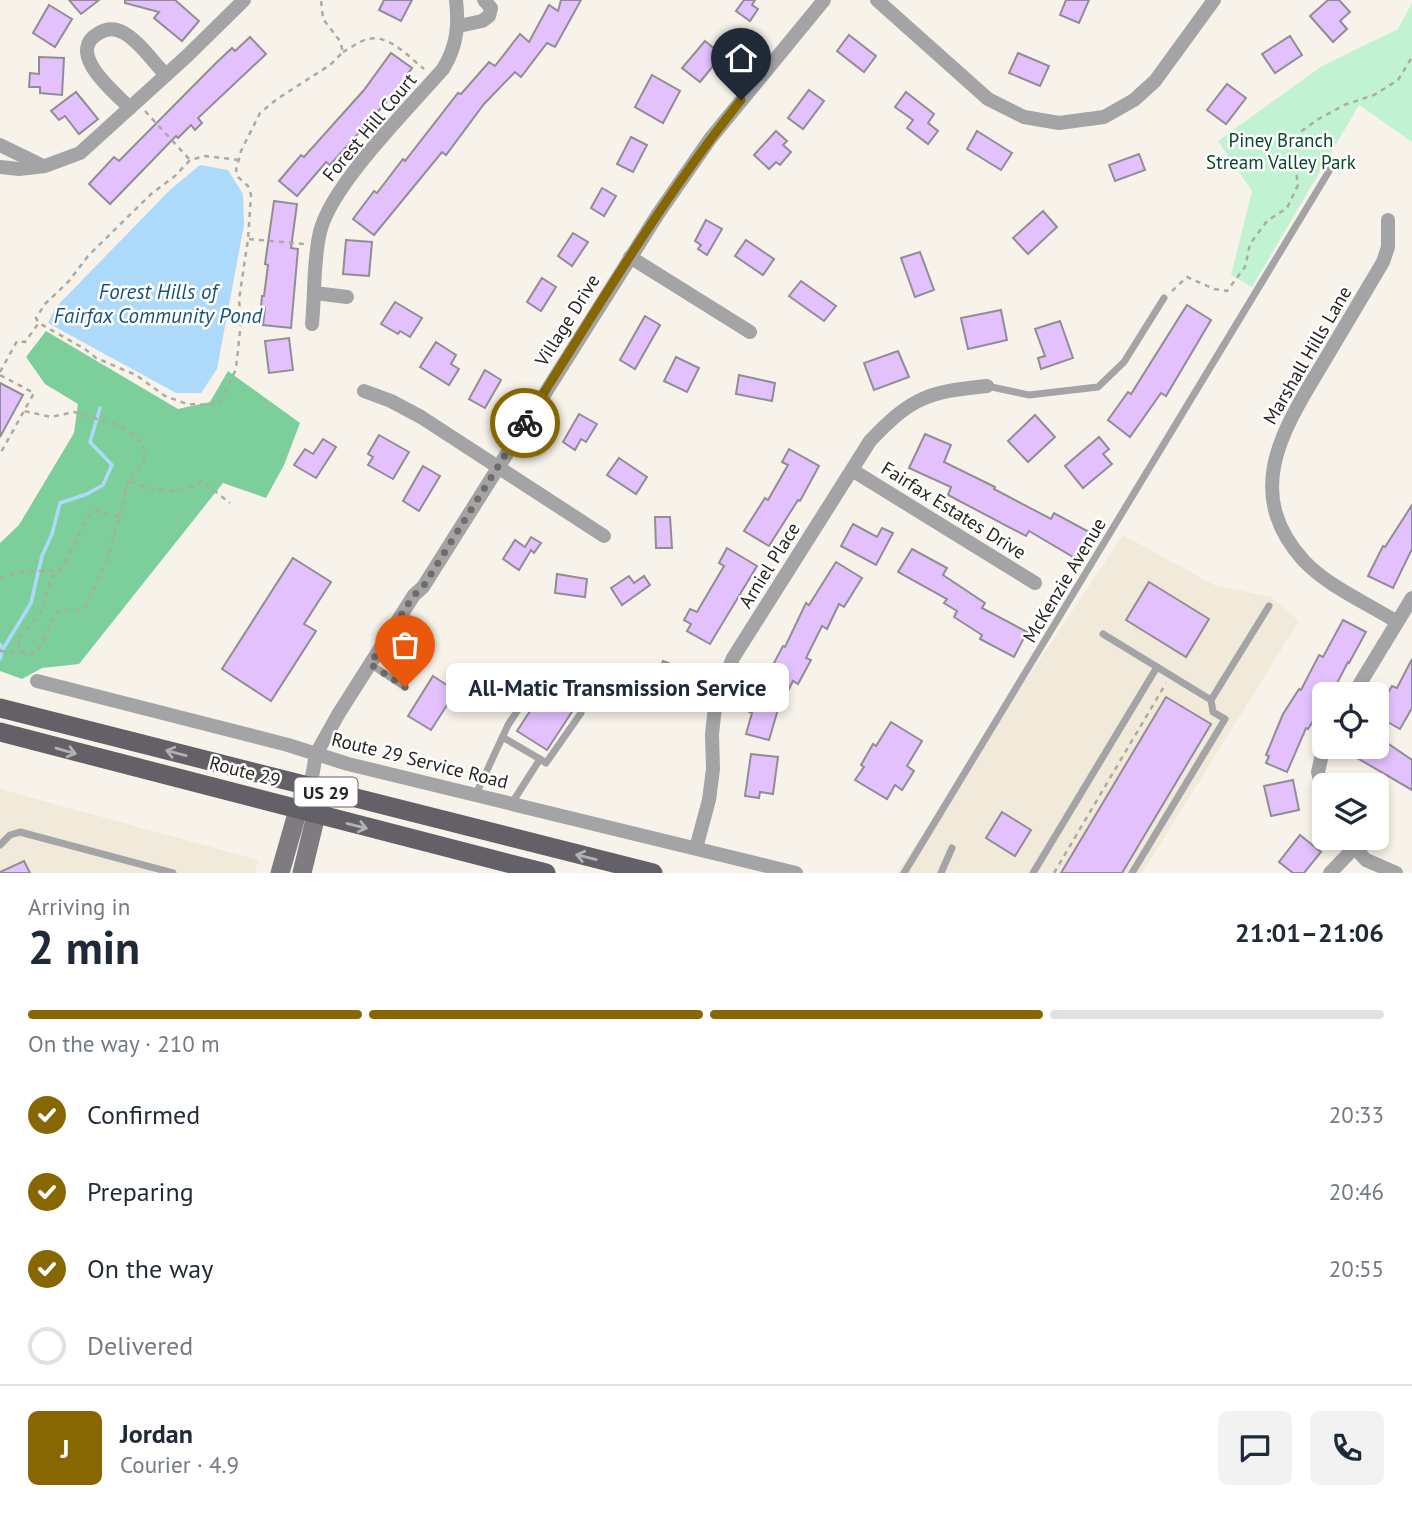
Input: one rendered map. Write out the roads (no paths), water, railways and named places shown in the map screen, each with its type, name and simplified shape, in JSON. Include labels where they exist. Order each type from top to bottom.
[{"type":"main road","name":"Route 29","points":[[0,708],[653,873]]},
{"type":"main road","name":"Route 29","points":[[0,733],[546,873]]},
{"type":"main road","points":[[302,873],[310,788]]},
{"type":"main road","points":[[280,873],[307,812]]},
{"type":"street","points":[[0,167],[19,169],[44,166],[80,153],[244,0]]},
{"type":"street","name":"Forest Hill Court","points":[[312,324],[320,232],[330,205],[451,56],[459,26],[457,0]]},
{"type":"street","points":[[459,26],[482,21],[489,16],[491,8],[484,0]]},
{"type":"street","name":"Village Drive","points":[[310,788],[316,754],[370,664],[414,595],[423,587],[630,257],[710,139],[824,0]]},
{"type":"street","points":[[877,0],[988,99],[1024,117],[1059,123],[1104,117],[1140,96],[1155,81],[1214,0]]},
{"type":"street","points":[[133,105],[101,79],[87,59],[86,47],[94,35],[105,29],[116,29],[126,34],[166,75]]},
{"type":"street","points":[[0,145],[44,166]]},
{"type":"street","name":"Marshall Hills Lane","points":[[1388,220],[1388,247],[1383,262],[1287,423],[1275,460],[1272,482],[1283,532],[1306,563],[1327,580],[1397,622]]},
{"type":"street","points":[[630,257],[750,332]]},
{"type":"street","points":[[315,293],[347,297]]},
{"type":"street","name":"Arniel Place","points":[[696,848],[709,800],[716,698],[733,658],[870,442],[893,417],[923,396],[954,389],[987,386]]},
{"type":"street","points":[[364,391],[391,401],[421,417],[604,536]]},
{"type":"street","name":"Fairfax Estates Drive","points":[[852,470],[1035,583]]},
{"type":"street","points":[[1361,682],[1412,598]]},
{"type":"street","name":"Route 29 Service Road","points":[[37,681],[316,754],[796,873]]},
{"type":"street","points":[[1330,873],[1345,850]]},
{"type":"street","points":[[1357,850],[1366,860],[1396,873]]},
{"type":"street","points":[[1356,873],[1366,860]]},
{"type":"lane","name":"McKenzie Avenue","points":[[904,873],[1335,163]]},
{"type":"lane","points":[[987,386],[1029,395],[1098,387],[1125,362],[1164,298]]},
{"type":"lane","points":[[1132,873],[1225,719],[1213,712],[1211,700],[1269,606]]},
{"type":"lane","points":[[1103,634],[1211,700]]},
{"type":"lane","points":[[370,664],[405,687]]},
{"type":"lane","points":[[1033,873],[1157,667]]},
{"type":"lane","points":[[476,794],[508,725],[541,675]]},
{"type":"lane","points":[[504,738],[546,763],[581,713]]},
{"type":"lane","points":[[512,803],[540,759]]},
{"type":"lane","points":[[0,845],[10,835],[20,832],[173,873]]},
{"type":"lane","points":[[941,873],[953,848]]},
{"type":"water","name":"Forest Hills of Fairfax Community Pond","points":[[200,165],[228,170],[243,194],[244,225],[217,369],[201,393],[176,393],[48,323],[55,308],[170,190]]},
{"type":"waterway","points":[[3,649],[31,603],[42,556],[52,534],[60,503],[87,494],[103,485],[112,465],[90,442],[100,408]]},
{"type":"waterway","points":[[0,644],[3,649],[0,659]]},
{"type":"place","name":"All-Matic Transmission Service","points":[[405,687]]},
{"type":"park label","name":"Piney Branch Stream Valley Park","points":[[1281,151]]}]
